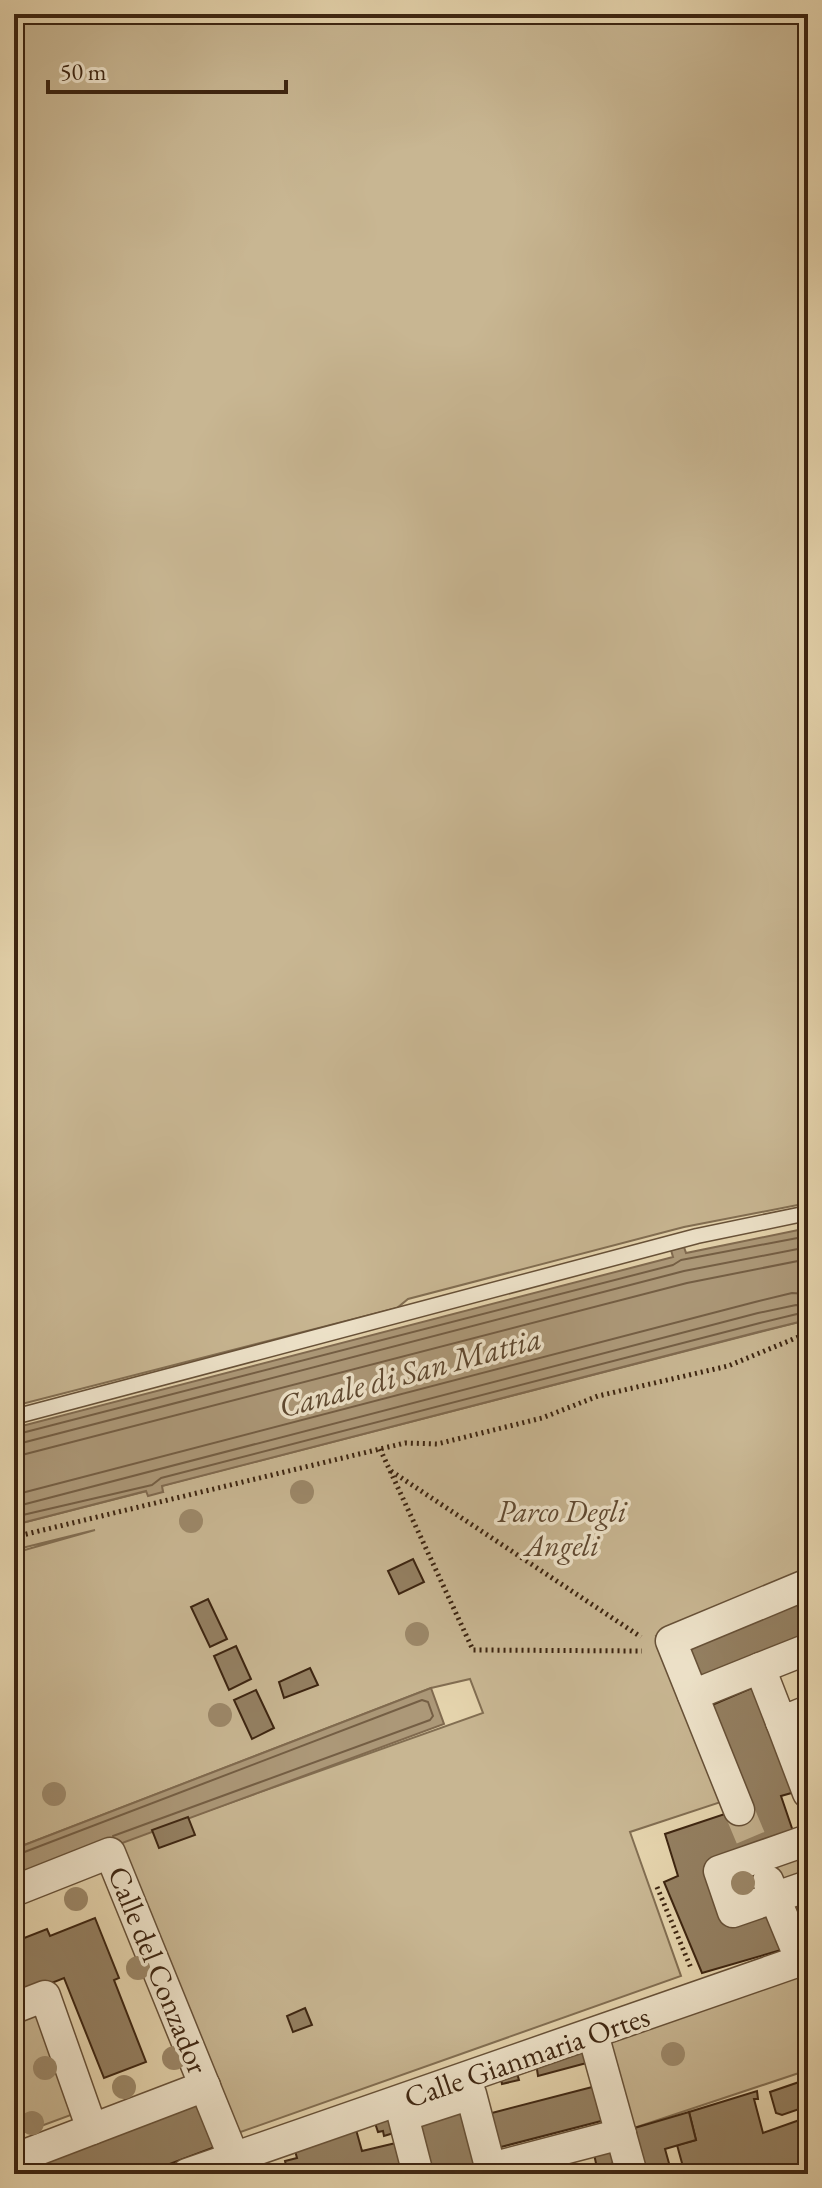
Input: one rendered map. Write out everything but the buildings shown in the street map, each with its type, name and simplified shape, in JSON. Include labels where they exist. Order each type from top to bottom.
[{"type":"street","points":[[739,1810],[671,1641],[808,1584]]},
{"type":"street","points":[[693,1695],[808,1649]]},
{"type":"street","points":[[760,1668],[795,1717],[808,1793]]},
{"type":"street","points":[[808,1840],[719,1871],[733,1912],[808,1886]]},
{"type":"street","name":"Calle del Conzador","points":[[14,1891],[110,1853],[205,2086],[243,2162]]},
{"type":"street","points":[[758,1855],[804,1960]]},
{"type":"street","name":"Calle Gianmaria Ortes","points":[[187,2174],[243,2162],[804,1960]]},
{"type":"street","points":[[14,2008],[45,1996],[92,2129]]},
{"type":"street","points":[[593,2034],[632,2174]]},
{"type":"street","name":"Calle del Conzador","points":[[14,2159],[205,2086]]},
{"type":"street","points":[[418,2174],[403,2116],[471,2094],[492,2171],[621,2134]]},
{"type":"lane","points":[[14,1417],[697,1236],[808,1213]]},
{"type":"path","points":[[14,1537],[405,1443],[437,1444],[542,1418],[598,1396],[728,1366],[808,1333]]},
{"type":"path","points":[[380,1449],[473,1650],[647,1651]]},
{"type":"path","points":[[391,1471],[650,1643]]},
{"type":"path","points":[[657,1887],[702,1996]]},
{"type":"green space","points":[[14,14],[808,14],[808,1203],[684,1227],[408,1299],[397,1308],[14,1406]]},
{"type":"green space","name":"Parco Degli Angeli","points":[[799,1322],[801,1329],[808,1327],[808,1576],[656,1636],[721,1802],[630,1832],[681,1976],[235,2134],[114,1844],[483,1713],[470,1679],[431,1688],[14,1849],[14,1553],[95,1530],[14,1550],[14,1525],[147,1491],[163,1492],[161,1486]]},
{"type":"green space","points":[[808,1842],[808,1882],[779,1892],[766,1858]]},
{"type":"green space","points":[[808,1969],[808,2070],[631,2129],[606,2037]]},
{"type":"green space","points":[[40,2007],[79,2112],[14,2136],[14,2017]]},
{"type":"water","name":"Canale di San Mattia","points":[[808,1228],[808,1327],[801,1329],[799,1322],[762,1331],[162,1486],[163,1492],[148,1496],[146,1491],[14,1525],[14,1428],[673,1257],[671,1250],[684,1247],[686,1253]]},
{"type":"water","points":[[431,1688],[444,1724],[14,1883],[14,1849]]},
{"type":"tunnel","points":[[739,1810],[757,1853]]}]
